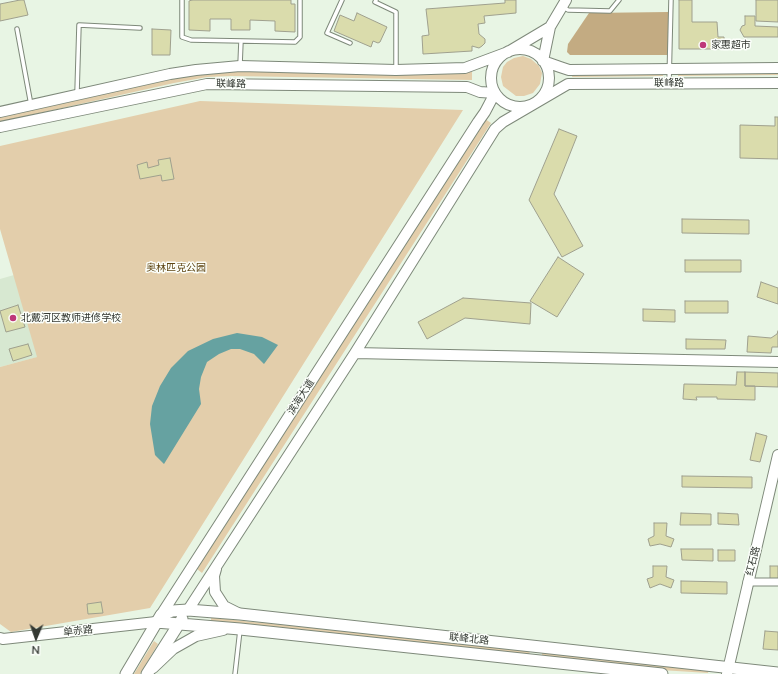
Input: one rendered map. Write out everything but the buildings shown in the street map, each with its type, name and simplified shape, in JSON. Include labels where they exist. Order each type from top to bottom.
[{"type":"main road","points":[[543,61],[550,27],[564,3]]},
{"type":"main road","points":[[536,102],[528,106],[518,107],[509,105],[501,100],[495,93],[491,84],[491,79],[494,65],[500,57],[550,27]]},
{"type":"main road","points":[[147,674],[355,353],[495,129],[503,122],[536,102],[543,96],[548,88],[548,69],[536,54],[527,50],[508,52]]},
{"type":"main road","name":"联峰路","points":[[0,112],[31,106],[77,94],[196,70],[240,66],[396,70],[465,68],[508,52]]},
{"type":"main road","name":"联峰路","points":[[543,61],[569,70],[778,68]]},
{"type":"main road","name":"联峰路","points":[[536,102],[560,87],[568,84],[778,83]]},
{"type":"main road","name":"联峰路","points":[[0,127],[207,84],[467,87],[480,92],[495,93]]},
{"type":"main road","name":"滨海大道","points":[[126,674],[158,618],[485,112],[495,93]]},
{"type":"main road","points":[[355,353],[778,362]]},
{"type":"main road","name":"红石路","points":[[728,670],[748,582],[775,483],[778,455]]},
{"type":"main road","points":[[218,564],[214,576],[215,592],[224,606],[240,614]]},
{"type":"main road","name":"联峰北路","points":[[158,618],[172,611],[188,610],[240,614],[728,670],[778,673]]},
{"type":"main road","name":"联峰北路","points":[[158,618],[179,624],[240,629],[662,674]]},
{"type":"main road","name":"单赤路","points":[[0,638],[3,639],[158,618]]},
{"type":"main road","points":[[147,674],[173,650],[196,636],[219,630],[240,629]]},
{"type":"street","points":[[748,582],[778,582]]},
{"type":"lane","points":[[182,0],[182,37],[191,40],[296,42],[300,37],[300,0]]},
{"type":"lane","points":[[342,0],[327,33],[350,43]]},
{"type":"lane","points":[[371,0],[376,1],[396,12],[396,70]]},
{"type":"lane","points":[[564,3],[568,10],[610,11],[619,0]]},
{"type":"lane","points":[[669,83],[671,0]]},
{"type":"lane","points":[[77,94],[79,25],[140,28]]},
{"type":"lane","points":[[17,29],[31,106]]},
{"type":"lane","points":[[240,66],[241,41]]},
{"type":"lane","points":[[235,674],[240,629]]},
{"type":"shaded area","points":[[668,12],[668,55],[570,55],[567,52],[568,44],[589,13]]},
{"type":"shaded area","name":"北戴河区教师进修学校","points":[[14,275],[38,357],[0,367],[0,279]]},
{"type":"green space","points":[[523,56],[531,59],[539,66],[542,73],[540,84],[533,93],[524,96],[516,96],[503,86],[501,77],[503,67],[507,62],[514,58]]},
{"type":"green space","points":[[228,71],[389,74],[472,72],[472,80],[231,76],[207,77],[0,122],[0,116],[173,77]]},
{"type":"green space","points":[[663,72],[663,76],[572,77],[573,73]]},
{"type":"green space","points":[[678,72],[778,72],[778,75],[678,76]]},
{"type":"green space","name":"奥林匹克公园","points":[[200,101],[463,110],[150,608],[11,632],[0,624],[0,367],[37,357],[0,229],[0,146]]},
{"type":"green space","points":[[485,119],[491,123],[202,573],[197,569]]},
{"type":"green space","points":[[211,617],[530,650],[529,656],[211,621]]},
{"type":"green space","points":[[154,641],[158,644],[140,674],[134,674]]},
{"type":"green space","points":[[542,651],[709,669],[708,673],[645,669],[542,657]]},
{"type":"water","points":[[237,333],[262,337],[278,345],[264,364],[254,354],[240,349],[231,349],[219,354],[207,362],[201,377],[199,389],[201,404],[164,464],[155,455],[150,424],[152,406],[160,386],[171,368],[188,351],[213,339]]},
{"type":"place","name":"家惠超市","points":[[703,45]]},
{"type":"place","name":"北戴河区教师进修学校","points":[[13,318]]}]
